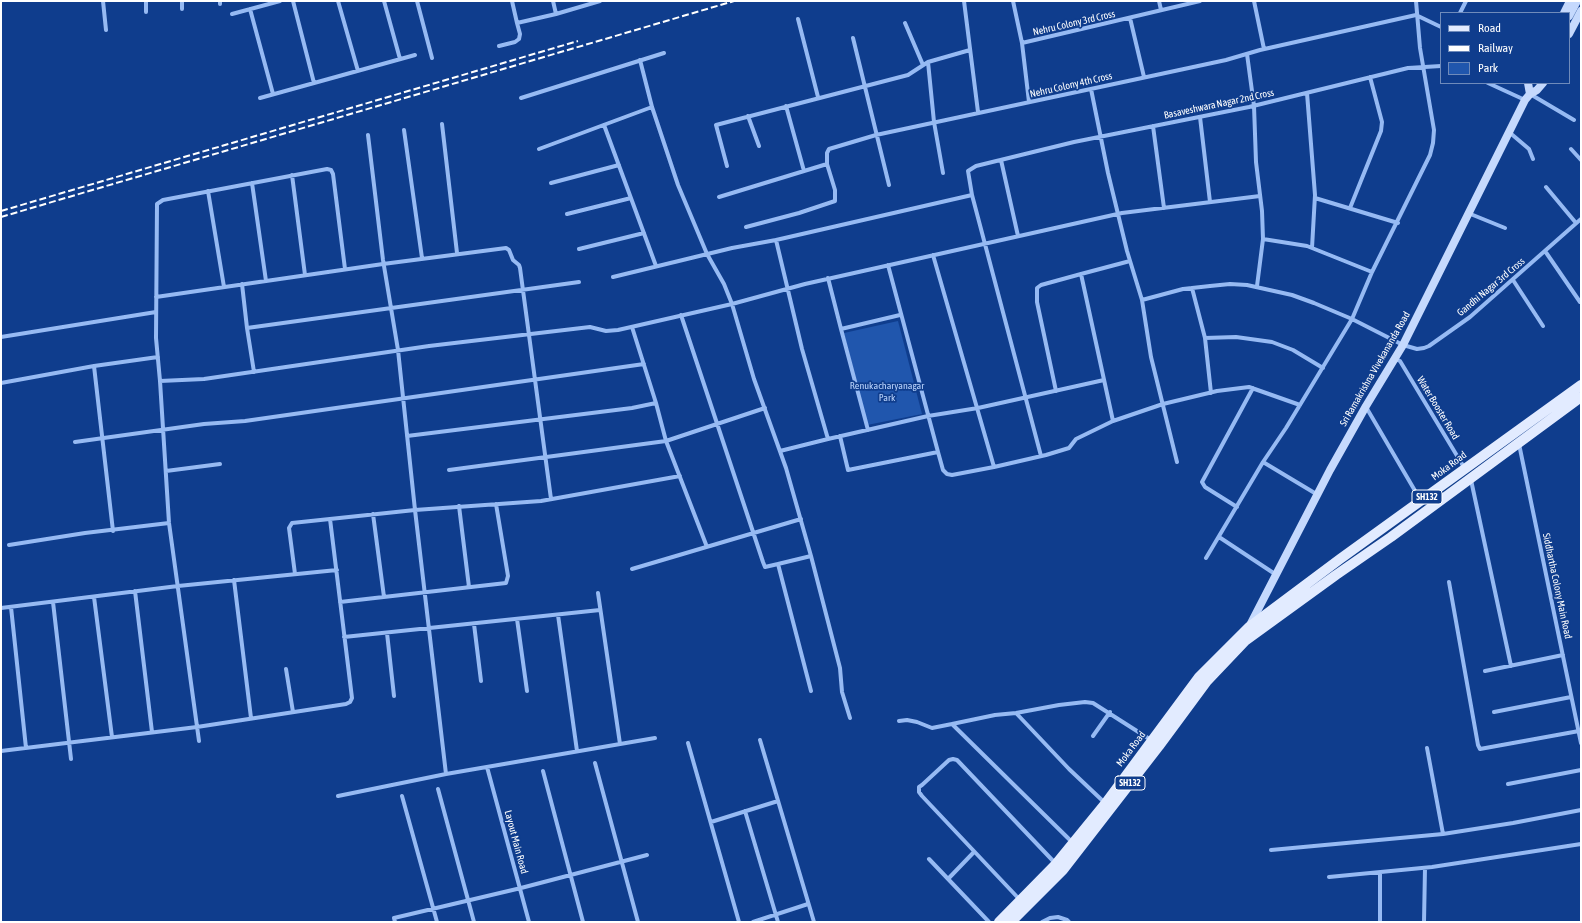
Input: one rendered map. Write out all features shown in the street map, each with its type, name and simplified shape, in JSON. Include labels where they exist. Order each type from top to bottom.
[{"type":"main road","points":[[1564,12],[1570,1]]},
{"type":"main road","points":[[1570,14],[1577,1]]},
{"type":"main road","points":[[1570,32],[1581,11]]},
{"type":"main road","points":[[1527,97],[1528,84]]},
{"type":"main road","points":[[1527,97],[1534,84]]},
{"type":"main road","name":"Sri Ramakrishna Vivekananda Road","points":[[1245,641],[1249,627],[1330,470],[1403,345],[1527,97],[1537,90],[1542,84]]},
{"type":"main road","name":"Moka Road","points":[[1275,613],[1465,469],[1581,385]]},
{"type":"main road","name":"SH132","points":[[1249,627],[1275,613],[1470,479],[1581,397]]},
{"type":"main road","name":"SH132","points":[[1245,641],[1275,613]]},
{"type":"main road","name":"Moka Road","points":[[999,922],[1056,864],[1077,846],[1156,743],[1199,677],[1249,627]]},
{"type":"main road","name":"Moka Road","points":[[1011,922],[1063,870],[1105,804],[1208,680],[1245,641]]},
{"type":"street","points":[[103,1],[106,30]]},
{"type":"street","points":[[146,1],[146,12]]},
{"type":"street","points":[[182,1],[182,8]]},
{"type":"street","points":[[232,14],[267,3],[280,1]]},
{"type":"street","points":[[293,1],[314,83]]},
{"type":"street","points":[[338,1],[358,71]]},
{"type":"street","points":[[384,1],[400,59]]},
{"type":"street","points":[[417,1],[432,58]]},
{"type":"street","points":[[499,46],[515,42],[519,39],[520,34],[512,1]]},
{"type":"street","points":[[553,1],[556,14]]},
{"type":"street","points":[[517,23],[556,14],[588,3],[600,1]]},
{"type":"street","points":[[964,1],[978,112]]},
{"type":"street","points":[[1013,1],[1022,43],[1030,102]]},
{"type":"street","points":[[1159,1],[1161,10]]},
{"type":"street","name":"Nehru Colony 3rd Cross","points":[[1022,43],[1200,1]]},
{"type":"street","points":[[1254,1],[1264,49]]},
{"type":"street","points":[[1206,558],[1263,462],[1300,405],[1352,319],[1372,272],[1398,223],[1430,155],[1434,130],[1423,66],[1416,15],[1416,1]]},
{"type":"street","points":[[1460,12],[1466,1]]},
{"type":"street","points":[[250,9],[273,94]]},
{"type":"street","points":[[1416,15],[1440,27]]},
{"type":"street","name":"Nehru Colony 4th Cross","points":[[827,164],[827,152],[830,149],[876,135],[1091,89],[1416,15]]},
{"type":"street","points":[[798,18],[818,97]]},
{"type":"street","points":[[1130,18],[1144,77]]},
{"type":"street","points":[[905,23],[923,65]]},
{"type":"street","points":[[853,38],[889,185]]},
{"type":"street","points":[[727,166],[716,125],[818,97],[908,75],[928,62],[970,50]]},
{"type":"street","points":[[521,98],[664,53]]},
{"type":"street","points":[[1247,54],[1254,106],[1256,162],[1263,239],[1257,286]]},
{"type":"street","points":[[260,98],[415,56]]},
{"type":"street","points":[[640,60],[652,107],[678,185],[707,254],[724,284],[732,304],[754,379],[780,451],[811,556],[840,668],[842,692],[850,718]]},
{"type":"street","points":[[928,62],[934,122],[943,173]]},
{"type":"street","name":"Basaveshwara Nagar 2nd Cross","points":[[972,195],[968,171],[976,166],[1101,137],[1254,106],[1408,68],[1440,66]]},
{"type":"street","points":[[1350,208],[1381,131],[1382,122],[1370,77]]},
{"type":"street","points":[[1491,84],[1527,97],[1574,120]]},
{"type":"street","points":[[1091,89],[1108,173],[1130,261],[1142,300],[1151,357],[1177,462]]},
{"type":"street","points":[[1307,93],[1315,198],[1312,248]]},
{"type":"street","points":[[786,106],[804,171]]},
{"type":"street","points":[[539,149],[652,107]]},
{"type":"street","points":[[748,116],[758,146]]},
{"type":"street","points":[[1200,117],[1210,202]]},
{"type":"street","points":[[442,124],[457,253]]},
{"type":"street","points":[[604,125],[656,266]]},
{"type":"street","points":[[1153,126],[1164,208]]},
{"type":"street","points":[[404,130],[422,258]]},
{"type":"street","points":[[1509,132],[1530,149],[1533,159]]},
{"type":"street","points":[[368,135],[383,264],[392,307],[398,350],[424,592],[446,774]]},
{"type":"street","points":[[1571,148],[1581,160]]},
{"type":"street","points":[[1001,160],[1018,236]]},
{"type":"street","points":[[719,197],[827,164],[835,190],[835,200],[799,213],[746,226]]},
{"type":"street","points":[[551,183],[619,165]]},
{"type":"street","points":[[199,741],[169,523],[156,338],[157,204],[163,200],[208,191],[323,169],[331,170],[333,174],[345,269]]},
{"type":"street","points":[[292,175],[305,275]]},
{"type":"street","points":[[252,183],[266,281]]},
{"type":"street","points":[[1546,187],[1576,223]]},
{"type":"street","points":[[208,191],[224,287]]},
{"type":"street","points":[[613,277],[707,254],[776,240],[972,195],[1041,456]]},
{"type":"street","points":[[160,381],[204,379],[398,350],[590,327],[606,331],[632,327],[732,304],[828,278],[1119,214],[1260,196]]},
{"type":"street","points":[[567,214],[631,198]]},
{"type":"street","points":[[1315,198],[1398,223]]},
{"type":"street","points":[[1468,213],[1505,228]]},
{"type":"street","name":"Gandhi Nagar 3rd Cross","points":[[1142,300],[1192,288],[1230,284],[1257,286],[1314,302],[1352,319],[1403,345],[1417,349],[1430,346],[1470,317],[1581,219]]},
{"type":"street","points":[[579,249],[644,233]]},
{"type":"street","points":[[1263,239],[1286,242],[1312,248],[1372,272]]},
{"type":"street","points":[[776,240],[806,364],[828,438]]},
{"type":"street","points":[[156,297],[457,253],[506,248],[509,250],[513,260],[519,265],[520,268],[551,499]]},
{"type":"street","points":[[1545,251],[1580,302]]},
{"type":"street","points":[[933,255],[994,467]]},
{"type":"street","points":[[1056,391],[1037,302],[1037,288],[1041,285],[1130,261]]},
{"type":"street","points":[[888,265],[900,315],[943,470],[947,474],[952,475],[994,467],[1069,448],[1076,439],[1113,421],[1163,404],[1211,393],[1249,387],[1300,405]]},
{"type":"street","points":[[1081,274],[1113,421]]},
{"type":"street","points":[[828,278],[868,430]]},
{"type":"street","points":[[1513,280],[1543,326]]},
{"type":"street","points":[[247,328],[579,282]]},
{"type":"street","points":[[242,284],[254,372]]},
{"type":"street","points":[[1192,288],[1205,338],[1211,393]]},
{"type":"street","points":[[1,338],[156,312]]},
{"type":"street","points":[[681,315],[765,566],[811,556]]},
{"type":"street","points":[[841,329],[900,315]]},
{"type":"street","points":[[632,327],[656,403],[666,442],[707,547]]},
{"type":"street","points":[[1205,338],[1236,337],[1272,342],[1293,350],[1323,368]]},
{"type":"street","points":[[1,383],[94,366],[158,357]]},
{"type":"street","name":"Water Booster Road","points":[[1395,359],[1400,361],[1470,479],[1511,666]]},
{"type":"street","points":[[75,442],[163,429],[245,421],[403,397],[644,364]]},
{"type":"street","points":[[94,366],[113,531]]},
{"type":"street","points":[[780,451],[828,438],[928,416],[978,408],[1104,380]]},
{"type":"street","points":[[1237,507],[1205,487],[1202,482],[1253,388]]},
{"type":"street","points":[[408,436],[632,408],[656,403]]},
{"type":"street","points":[[1366,406],[1421,502]]},
{"type":"street","points":[[449,470],[666,442],[765,408]]},
{"type":"street","name":"Siddhartha Colony Main Road","points":[[1516,432],[1581,743]]},
{"type":"street","points":[[840,436],[848,470],[938,452]]},
{"type":"street","points":[[1263,462],[1318,495]]},
{"type":"street","points":[[166,471],[220,464]]},
{"type":"street","points":[[295,574],[289,533],[290,525],[297,522],[459,506],[551,499],[680,476]]},
{"type":"street","points":[[340,602],[506,583],[508,580],[496,504]]},
{"type":"street","points":[[459,506],[469,587]]},
{"type":"street","points":[[373,514],[384,597]]},
{"type":"street","points":[[1,751],[197,727],[346,704],[350,702],[352,698],[330,519]]},
{"type":"street","points":[[632,569],[801,519]]},
{"type":"street","points":[[9,545],[85,533],[113,531],[169,523]]},
{"type":"street","points":[[1219,536],[1276,574]]},
{"type":"street","points":[[778,564],[811,691]]},
{"type":"street","points":[[1,608],[178,586],[337,570]]},
{"type":"street","points":[[234,580],[251,718]]},
{"type":"street","points":[[1449,582],[1478,745],[1480,749],[1578,731]]},
{"type":"street","points":[[135,591],[152,732]]},
{"type":"street","points":[[598,593],[620,744]]},
{"type":"street","points":[[94,597],[112,737]]},
{"type":"street","points":[[53,602],[71,759]]},
{"type":"street","points":[[10,607],[26,748]]},
{"type":"street","points":[[344,637],[600,610]]},
{"type":"street","points":[[558,615],[577,751]]},
{"type":"street","points":[[517,619],[527,691]]},
{"type":"street","points":[[474,624],[481,681]]},
{"type":"street","points":[[386,633],[394,696]]},
{"type":"street","points":[[1485,671],[1563,654]]},
{"type":"street","points":[[286,669],[293,712]]},
{"type":"street","points":[[1494,712],[1572,697]]},
{"type":"street","points":[[899,721],[907,720],[917,722],[932,728],[995,715],[1085,702],[1093,703],[1110,712],[1156,743]]},
{"type":"street","points":[[1094,736],[1110,712]]},
{"type":"street","points":[[1016,713],[1105,804]]},
{"type":"street","points":[[952,724],[1077,846]]},
{"type":"street","points":[[338,796],[446,774],[655,738]]},
{"type":"street","points":[[760,740],[814,922]]},
{"type":"street","points":[[688,743],[740,922]]},
{"type":"street","points":[[1427,748],[1443,834]]},
{"type":"street","points":[[1021,901],[919,792],[919,787],[949,760],[953,759],[963,766],[1056,864]]},
{"type":"street","points":[[595,763],[638,922]]},
{"type":"street","name":"Layout Main Road","points":[[487,767],[529,922]]},
{"type":"street","points":[[1508,784],[1581,770]]},
{"type":"street","points":[[542,771],[583,922]]},
{"type":"street","points":[[438,789],[474,922]]},
{"type":"street","points":[[402,796],[437,922]]},
{"type":"street","points":[[711,822],[778,801]]},
{"type":"street","points":[[1271,850],[1443,834],[1581,810]]},
{"type":"street","points":[[744,811],[778,922]]},
{"type":"street","points":[[1329,877],[1425,868],[1581,844]]},
{"type":"street","points":[[948,879],[974,852]]},
{"type":"street","points":[[395,922],[394,918],[434,910],[647,855]]},
{"type":"street","points":[[929,859],[989,922]]},
{"type":"street","points":[[1424,922],[1425,868]]},
{"type":"street","points":[[1380,872],[1380,922]]},
{"type":"street","points":[[753,922],[808,904]]},
{"type":"street","points":[[1042,922],[1050,918],[1058,917],[1069,922]]},
{"type":"green space","name":"Renukacharyanagar Park","points":[[898,321],[922,414],[867,425],[844,333]]},
{"type":"railway","points":[[1,217],[734,1]]},
{"type":"railway","points":[[1,211],[578,41]]}]
